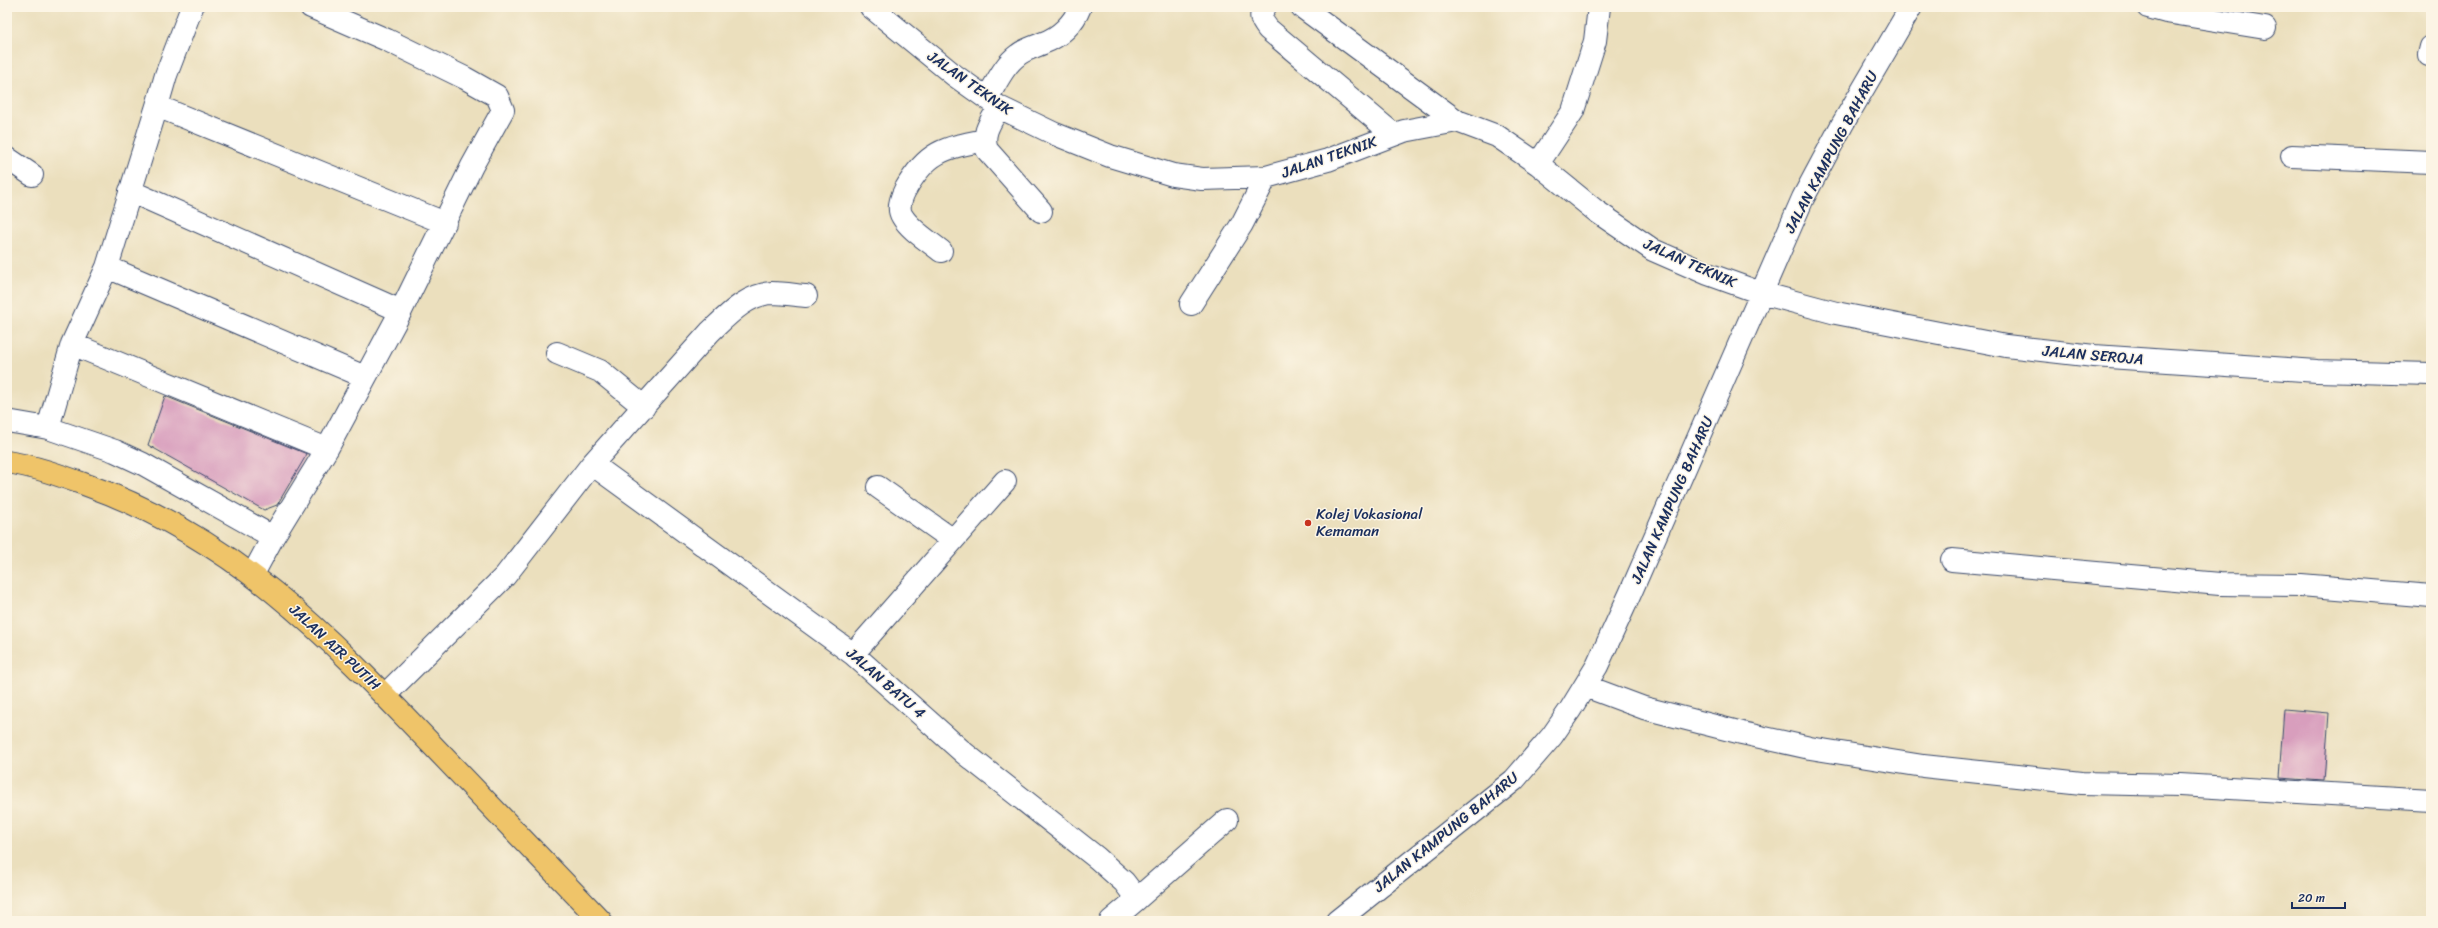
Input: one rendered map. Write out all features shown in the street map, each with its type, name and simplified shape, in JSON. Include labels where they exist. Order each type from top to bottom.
[{"type":"main road","name":"JALAN AIR PUTIH","points":[[7,462],[60,475],[128,500],[189,532],[229,556],[253,574],[313,623],[385,695],[601,921]]},
{"type":"street","points":[[48,428],[72,344],[107,267],[166,75],[192,7]]},
{"type":"street","name":"JALAN TEKNIK","points":[[871,7],[993,103],[1055,134],[1110,156],[1173,174],[1202,179],[1266,177],[1328,160],[1393,134],[1457,121],[1497,136],[1538,164],[1596,211],[1653,250],[1708,274],[1761,293]]},
{"type":"street","points":[[1040,211],[987,150],[985,140],[993,103],[1010,63],[1018,55],[1045,43],[1060,33],[1074,19],[1080,7]]},
{"type":"street","points":[[1264,7],[1261,15],[1261,21],[1268,29],[1393,134]]},
{"type":"street","points":[[1302,7],[1457,121]]},
{"type":"street","points":[[1538,164],[1573,111],[1596,41],[1599,7]]},
{"type":"street","name":"JALAN KAMPUNG BAHARU","points":[[1337,921],[1514,780],[1552,736],[1585,686],[1597,666],[1660,526],[1761,293],[1807,192],[1842,125],[1911,7]]},
{"type":"street","points":[[2148,7],[2166,12],[2266,28]]},
{"type":"street","points":[[253,574],[273,536],[327,449],[401,311],[472,166],[503,110],[500,99],[465,78],[321,9]]},
{"type":"street","points":[[157,106],[445,223]]},
{"type":"street","points":[[941,251],[909,225],[901,216],[900,201],[914,174],[932,155],[953,146],[985,140]]},
{"type":"street","points":[[2292,156],[2431,162]]},
{"type":"street","points":[[7,158],[32,175]]},
{"type":"street","points":[[1191,304],[1238,230],[1266,177]]},
{"type":"street","points":[[130,191],[401,311]]},
{"type":"street","points":[[107,267],[365,376]]},
{"type":"street","points":[[385,695],[505,576],[592,464],[710,332],[732,312],[751,299],[771,293],[806,296]]},
{"type":"street","name":"JALAN SEROJA","points":[[1761,293],[1836,313],[2006,346],[2094,356],[2318,370],[2431,374]]},
{"type":"street","points":[[72,344],[327,449]]},
{"type":"street","points":[[557,352],[600,372],[644,406]]},
{"type":"street","points":[[7,421],[48,428],[115,451],[143,464],[273,536]]},
{"type":"street","name":"JALAN BATU 4","points":[[592,464],[853,654],[964,753],[1097,858],[1124,882],[1137,899]]},
{"type":"street","points":[[853,654],[1005,481]]},
{"type":"street","points":[[878,487],[953,540]]},
{"type":"street","points":[[1952,560],[2220,584],[2301,585],[2431,596]]},
{"type":"street","points":[[1585,686],[1644,708],[1742,733],[1810,748],[1923,766],[2082,783],[2180,785],[2431,800]]},
{"type":"street","points":[[1111,921],[1227,820]]},
{"type":"building","points":[[165,396],[307,454],[277,505],[264,510],[148,445]]},
{"type":"building","points":[[2284,709],[2329,713],[2324,781],[2279,778]]},
{"type":"place","name":"Kolej Vokasional Kemaman","points":[[1308,523]]}]
